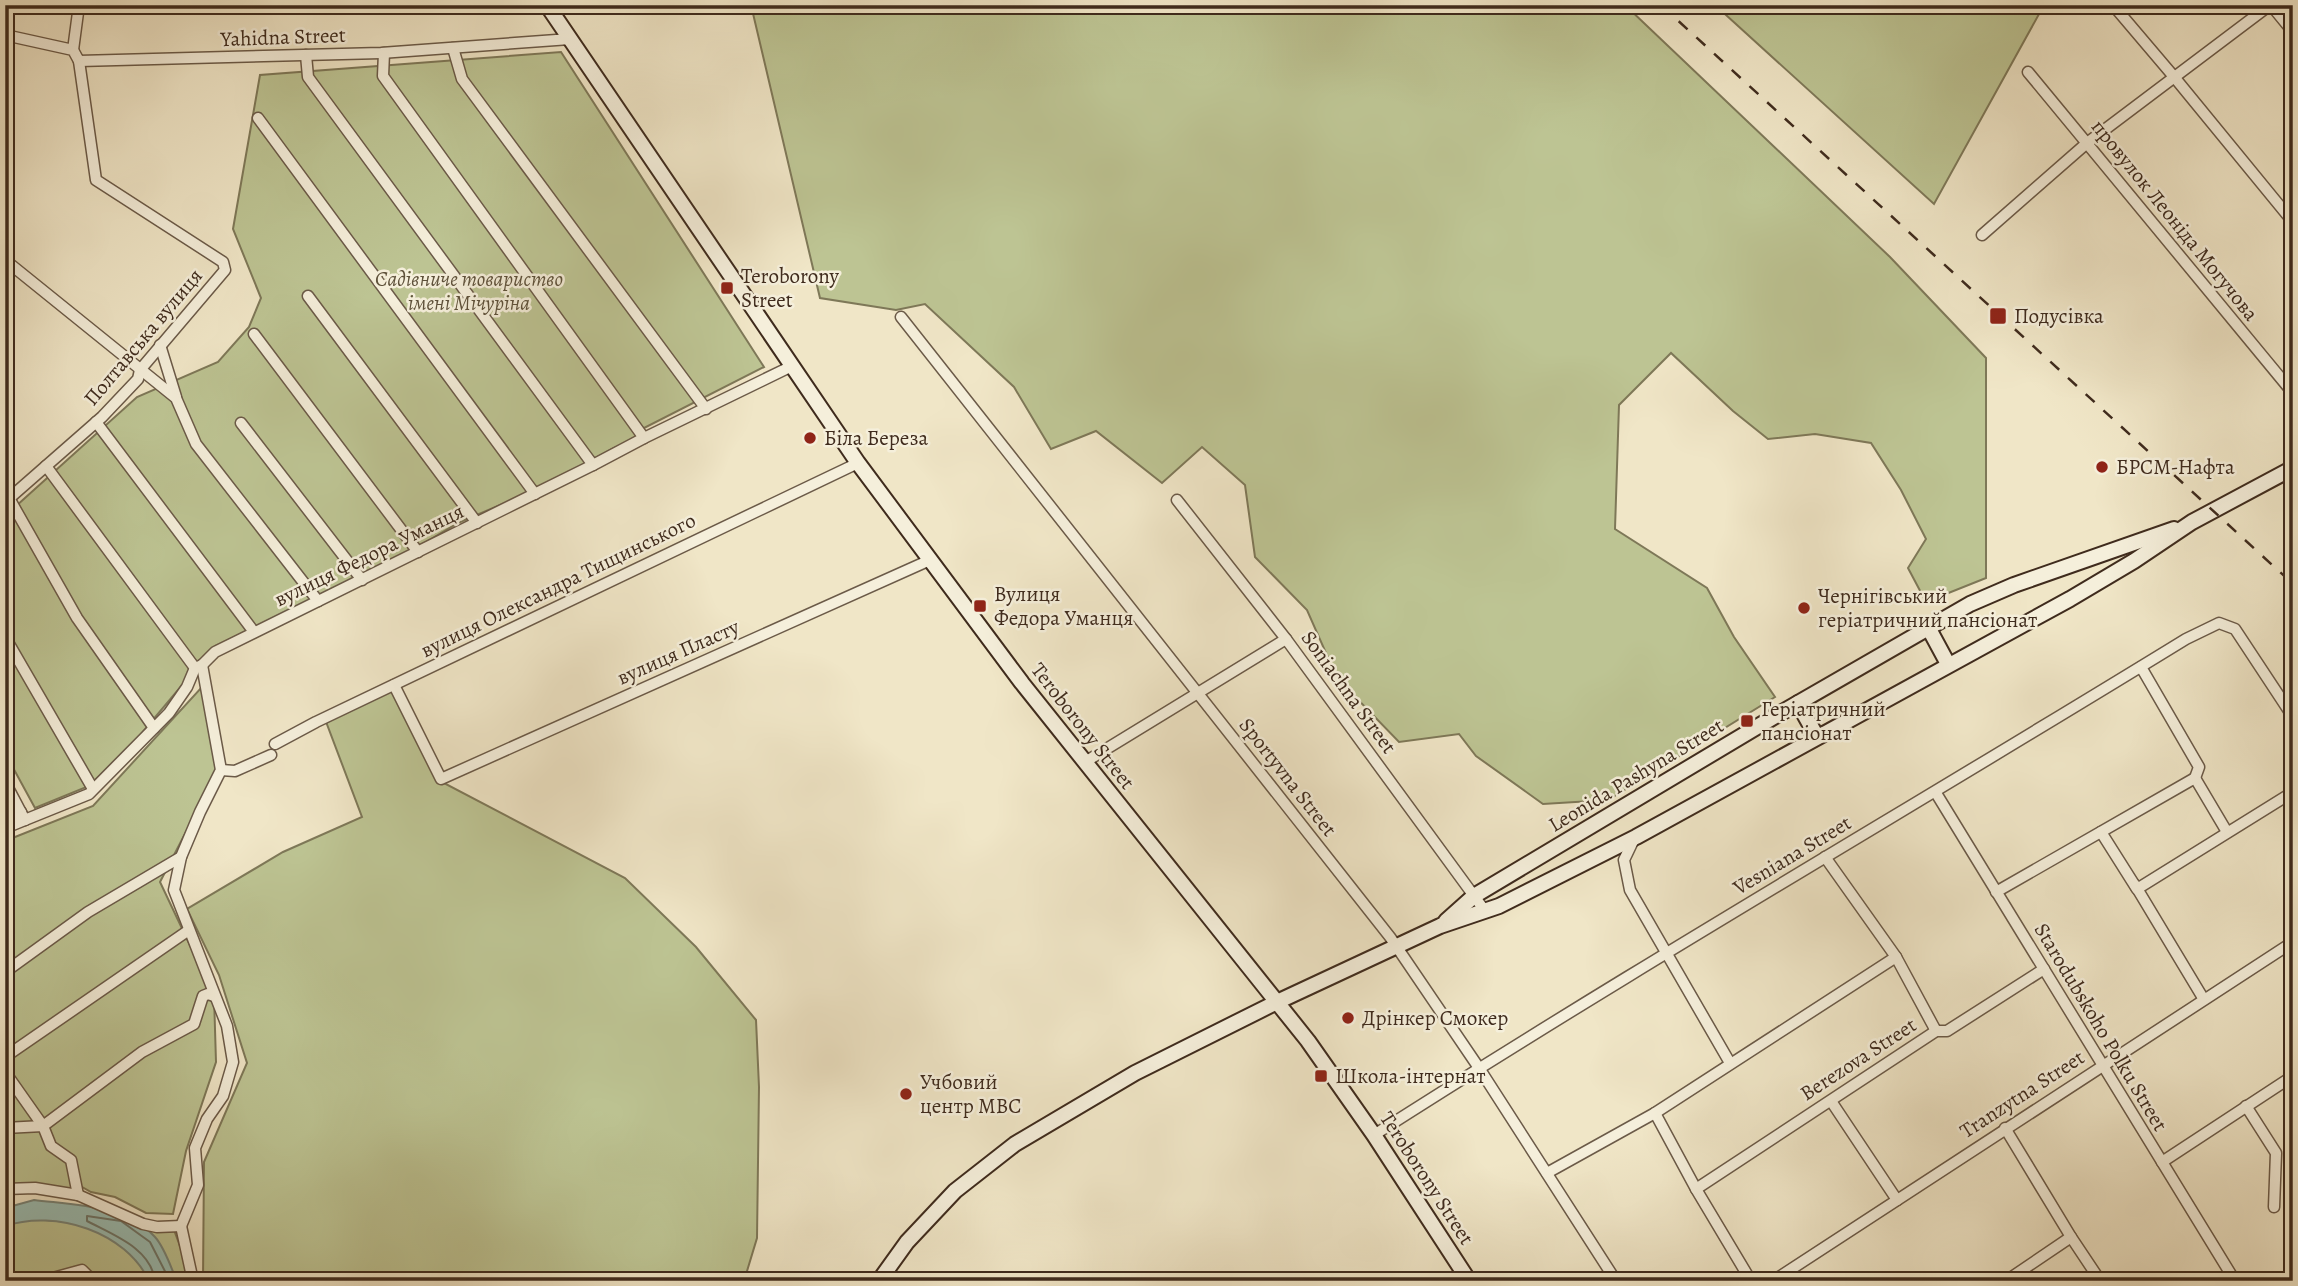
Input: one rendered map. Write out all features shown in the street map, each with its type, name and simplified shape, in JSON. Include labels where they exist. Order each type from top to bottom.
[{"type":"main road","name":"Teroborony Street","points":[[547,5],[858,463],[1022,684],[1330,1070],[1469,1281]]},
{"type":"main road","points":[[559,5],[575,45]]},
{"type":"main road","points":[[879,1281],[907,1242],[955,1191],[1015,1144],[1135,1073],[1276,1002],[1398,948],[1440,926],[1499,906],[1636,836],[2070,599],[2192,522],[2293,468]]},
{"type":"main road","name":"Leonida Pashyna Street","points":[[1440,926],[1474,896],[1969,604],[2014,585],[2192,522]]},
{"type":"main road","points":[[1928,627],[1948,664]]},
{"type":"main road","points":[[1798,703],[1817,737]]},
{"type":"street","points":[[79,5],[73,50],[79,61]]},
{"type":"street","points":[[2113,5],[2293,222]]},
{"type":"street","points":[[1982,235],[2087,143],[2270,5],[2293,32]]},
{"type":"street","points":[[5,35],[73,50]]},
{"type":"street","name":"Yahidna Street","points":[[79,61],[575,45]]},
{"type":"street","points":[[453,48],[461,79],[706,409]]},
{"type":"street","points":[[384,53],[383,76],[644,438]]},
{"type":"street","points":[[306,55],[308,77],[593,465]]},
{"type":"street","name":"Полтавська вулиця","points":[[7,500],[96,422],[138,379],[139,370],[225,270],[223,262],[96,180],[79,61]]},
{"type":"street","name":"провулок Леоніда Могучова","points":[[2028,72],[2293,393]]},
{"type":"street","points":[[258,118],[535,494]]},
{"type":"street","points":[[5,260],[176,398]]},
{"type":"street","points":[[308,296],[477,523]]},
{"type":"street","name":"Sportyvna Street","points":[[901,317],[1398,948],[1616,1281]]},
{"type":"street","points":[[254,334],[418,552]]},
{"type":"street","points":[[160,345],[176,398],[196,444],[318,601]]},
{"type":"street","name":"вулиця Федора Уманця","points":[[5,828],[23,816],[89,794],[169,713],[199,666],[215,652],[792,366]]},
{"type":"street","points":[[96,422],[254,632]]},
{"type":"street","points":[[241,422],[362,580]]},
{"type":"street","name":"вулиця Олександра Тищинського","points":[[275,744],[858,463]]},
{"type":"street","points":[[46,466],[199,666],[221,771],[181,857],[174,890],[227,1026],[233,1062],[223,1096],[207,1119],[195,1149],[198,1185],[181,1226],[193,1281]]},
{"type":"street","points":[[7,500],[77,618],[154,728]]},
{"type":"street","name":"Soniachna Street","points":[[1177,500],[1286,639],[1485,911]]},
{"type":"street","name":"вулиця Пласту","points":[[394,685],[441,779],[930,560]]},
{"type":"street","name":"Vesniana Street","points":[[1374,1135],[1665,953],[1936,793],[2186,639],[2219,624],[2235,629],[2293,717]]},
{"type":"street","points":[[5,637],[93,789]]},
{"type":"street","points":[[1085,762],[1286,639]]},
{"type":"street","points":[[1996,891],[2195,778],[2199,767],[2141,667]]},
{"type":"street","points":[[221,771],[235,771],[271,755]]},
{"type":"street","points":[[2195,778],[2227,832]]},
{"type":"street","points":[[5,782],[23,816],[5,818]]},
{"type":"street","points":[[2134,885],[2137,889],[2293,792]]},
{"type":"street","name":"Starodubskoho Polku Street","points":[[1936,793],[2235,1281]]},
{"type":"street","points":[[2101,832],[2203,998]]},
{"type":"street","points":[[1636,836],[1624,860],[1630,890],[1730,1063]]},
{"type":"street","points":[[5,972],[88,912],[181,857]]},
{"type":"street","points":[[1825,857],[1896,957],[1936,1031]]},
{"type":"street","points":[[5,1057],[190,930]]},
{"type":"street","name":"Tranzytna Street","points":[[1773,1281],[2203,998],[2293,942]]},
{"type":"street","points":[[1547,1174],[1655,1113],[1896,957]]},
{"type":"street","name":"Berezova Street","points":[[1696,1189],[1936,1031],[1947,1031],[2044,969]]},
{"type":"street","points":[[5,1128],[43,1126],[142,1052],[194,1024],[203,996],[214,996]]},
{"type":"street","points":[[5,1072],[43,1126],[51,1146],[71,1160],[78,1195]]},
{"type":"street","points":[[2162,1162],[2293,1076]]},
{"type":"street","points":[[1830,1101],[1897,1200]]},
{"type":"street","points":[[2246,1106],[2276,1153],[2274,1207]]},
{"type":"street","points":[[1655,1113],[1696,1189],[1751,1281]]},
{"type":"street","points":[[2005,1128],[2097,1276]]},
{"type":"street","points":[[5,1189],[35,1188],[78,1195],[143,1224],[157,1227],[181,1226]]},
{"type":"street","points":[[2006,1281],[2071,1237]]},
{"type":"street","points":[[42,1281],[82,1270],[93,1281]]},
{"type":"green space","points":[[751,5],[1625,5],[1890,257],[1986,358],[1986,578],[1926,602],[1908,568],[1926,539],[1901,490],[1871,443],[1815,434],[1768,439],[1733,411],[1671,353],[1619,405],[1615,529],[1707,588],[1734,637],[1775,697],[1608,800],[1543,804],[1476,756],[1459,734],[1399,742],[1337,678],[1307,610],[1255,557],[1245,485],[1202,447],[1162,483],[1096,431],[1051,449],[1014,387],[925,304],[896,310],[820,298]]},
{"type":"green space","points":[[1715,5],[2044,5],[1934,204]]},
{"type":"green space","name":"Садівниче товариство імені Мічуріна","points":[[561,52],[764,367],[642,429],[638,439],[614,448],[542,487],[458,523],[391,563],[215,646],[141,734],[89,786],[35,808],[5,753],[5,516],[137,397],[218,362],[249,327],[261,298],[233,229],[260,75]]},
{"type":"green space","points":[[394,687],[440,781],[625,878],[696,947],[756,1020],[759,1087],[757,1238],[744,1281],[203,1281],[204,1162],[247,1063],[219,975],[187,909],[283,852],[362,817],[325,719]]},
{"type":"green space","points":[[201,688],[218,770],[160,882],[214,996],[216,1062],[186,1151],[173,1214],[146,1213],[115,1197],[91,1192],[82,1187],[5,1193],[5,841],[93,806]]},
{"type":"green space","points":[[5,1217],[174,1230],[193,1281],[5,1281]]},
{"type":"water","points":[[34,1200],[99,1208],[129,1218],[143,1226],[159,1242],[177,1281],[149,1281],[124,1249],[87,1229],[46,1221],[25,1221],[5,1226],[5,1208]]},
{"type":"railway","points":[[1661,5],[2293,584]]},
{"type":"place","name":"Teroborony Street","points":[[727,288]]},
{"type":"place","name":"Подусівка","points":[[1998,316]]},
{"type":"place","name":"Біла Береза","points":[[810,438]]},
{"type":"place","name":"БРСМ-Нафта","points":[[2102,467]]},
{"type":"place","name":"Вулиця Федора Уманця","points":[[980,606]]},
{"type":"place","name":"Чернігівський геріатричний пансіонат","points":[[1804,608]]},
{"type":"place","name":"Геріатричний пансіонат","points":[[1747,721]]},
{"type":"place","name":"Дрінкер Смокер","points":[[1348,1018]]},
{"type":"place","name":"Школа-інтернат","points":[[1321,1076]]},
{"type":"place","name":"Учбовий центр МВС","points":[[906,1094]]}]
